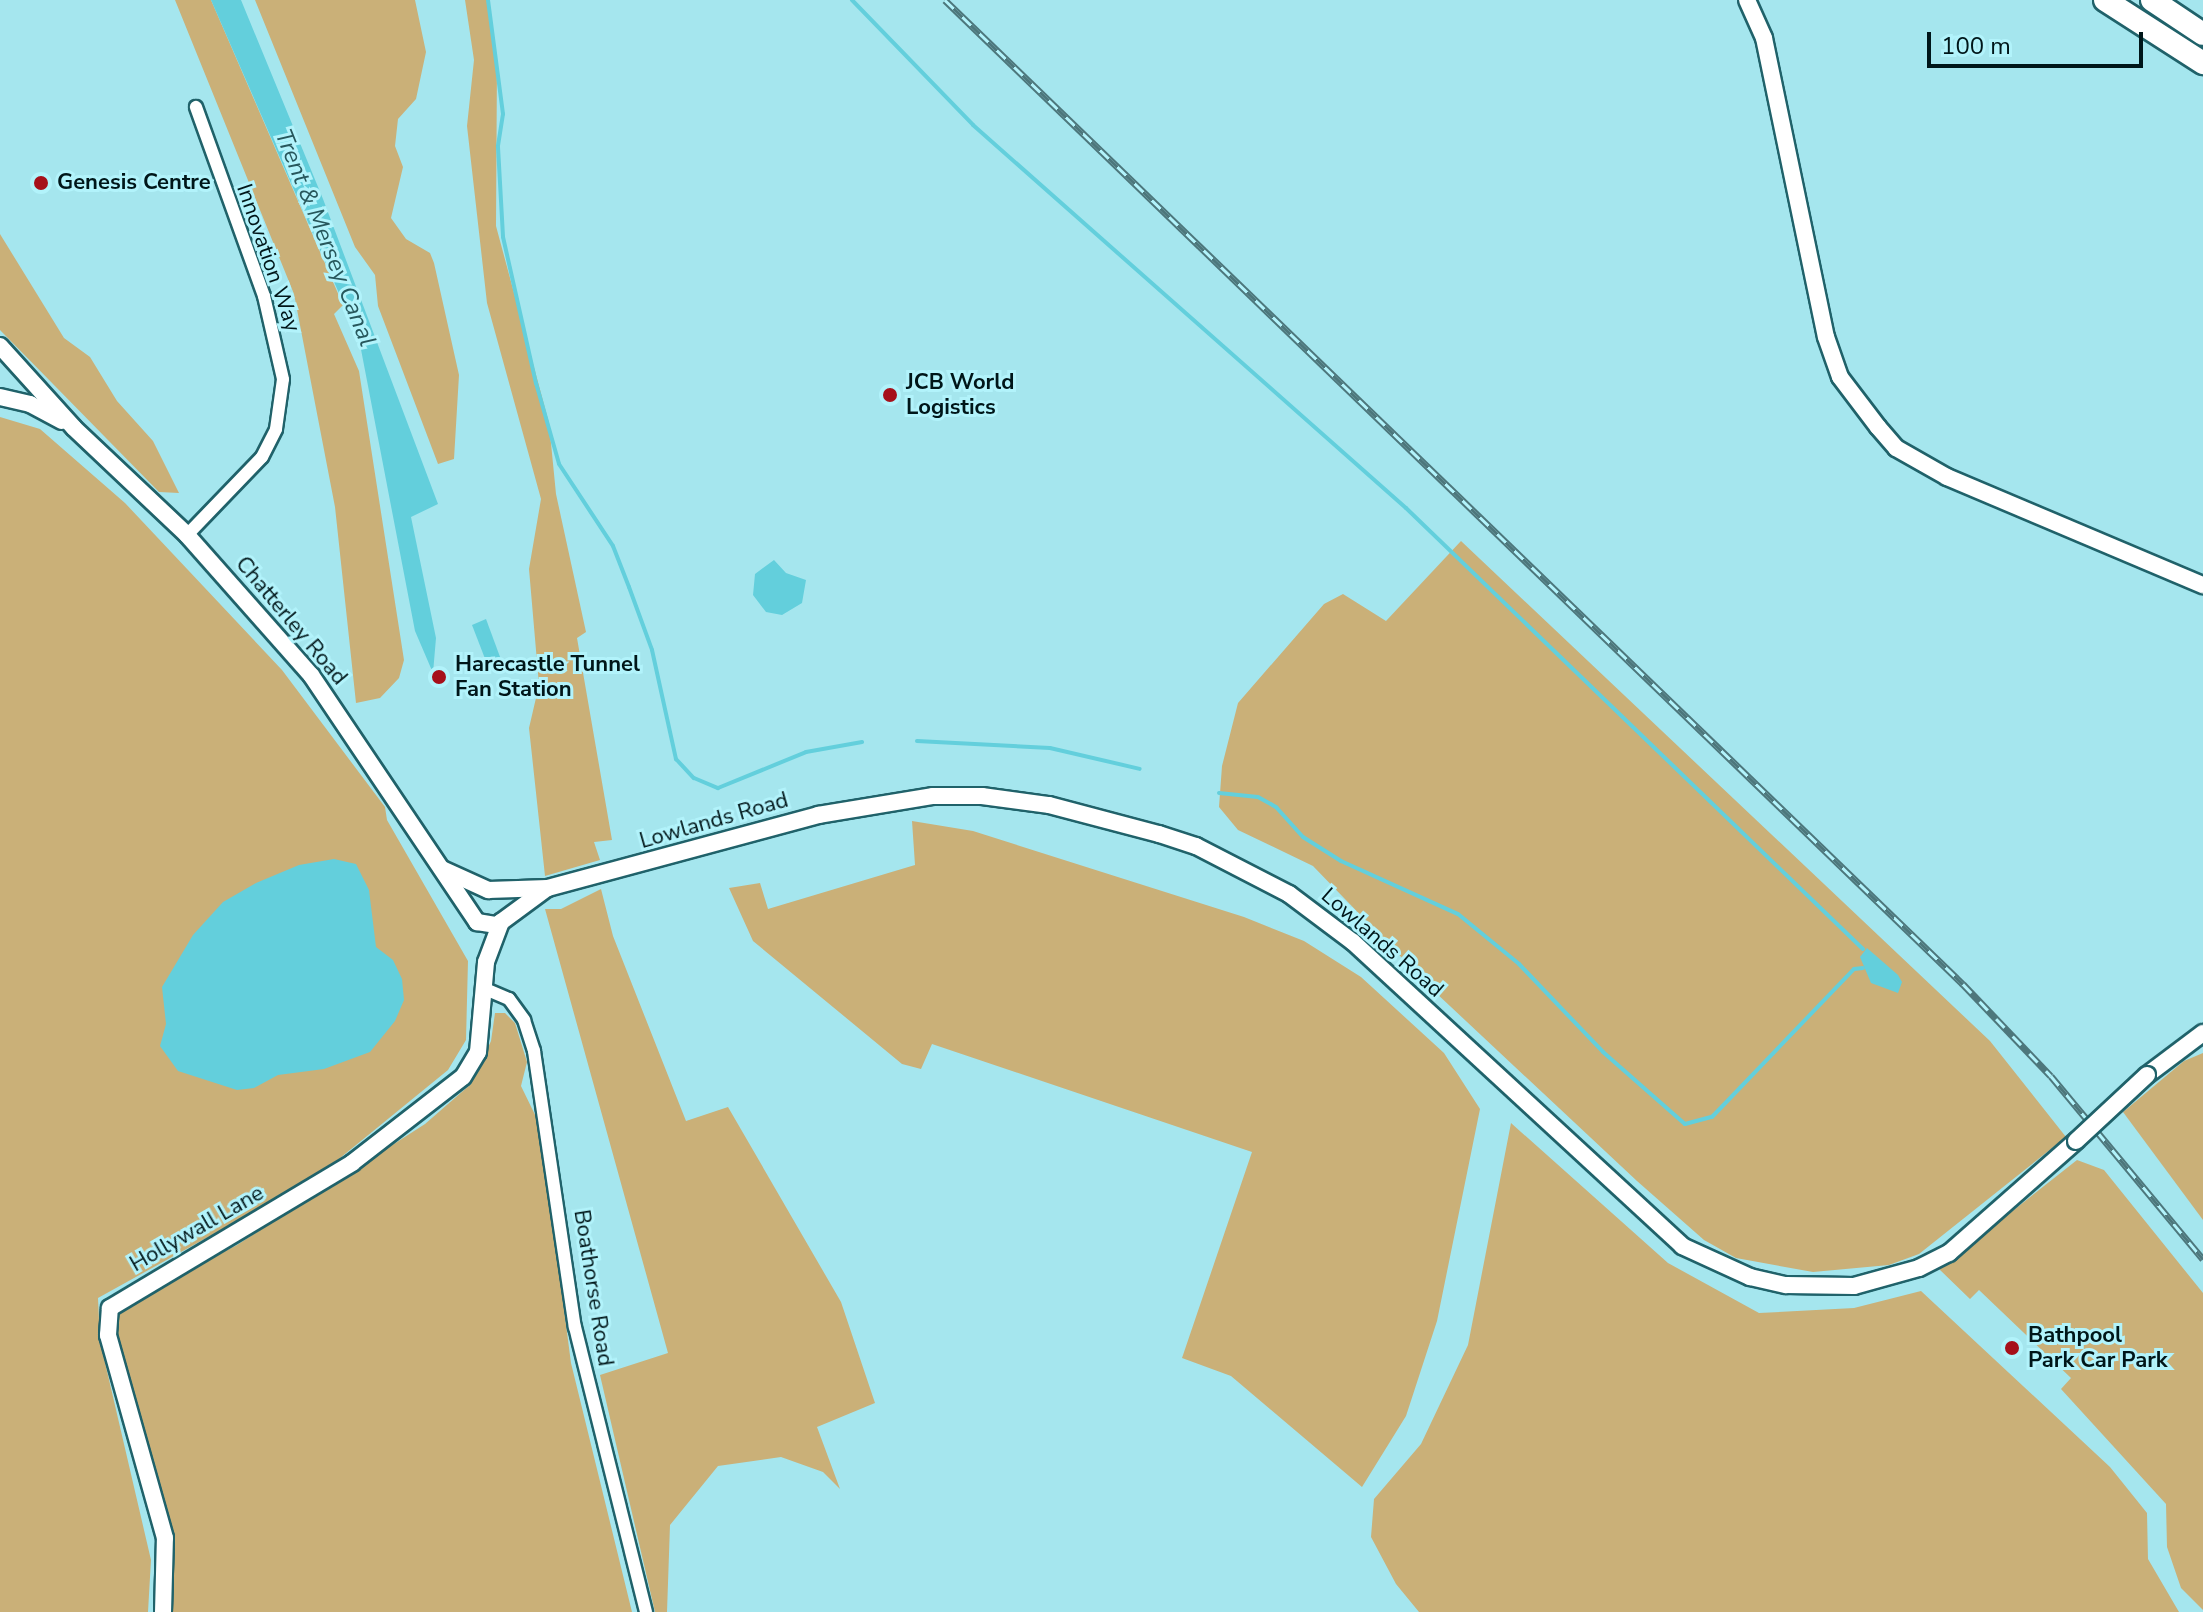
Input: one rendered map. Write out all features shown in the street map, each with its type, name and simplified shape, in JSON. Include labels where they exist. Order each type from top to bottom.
[{"type":"highway","points":[[2105,0],[2203,63]]},
{"type":"highway","points":[[2152,0],[2203,34]]},
{"type":"street","points":[[1747,0],[1764,38],[1826,337],[1840,377],[1878,427],[1896,448],[1947,477],[2203,585]]},
{"type":"street","name":"Innovation Way","points":[[187,535],[262,457],[276,429],[283,379],[264,296],[196,107]]},
{"type":"street","name":"Chatterley Road","points":[[0,346],[74,428],[187,535],[311,675],[472,913]]},
{"type":"street","name":"Chatterley Road","points":[[0,397],[30,404],[74,428]]},
{"type":"street","name":"Lowlands Road","points":[[491,890],[548,888],[894,799],[982,796],[1049,805],[1159,834],[1196,846],[1289,894],[1353,942],[1682,1246],[1750,1277],[1786,1285],[1854,1286],[1939,1258],[2076,1141],[2147,1075],[2203,1033]]},
{"type":"street","points":[[442,869],[491,890],[507,904],[504,919],[488,926],[472,913],[474,897],[491,890]]},
{"type":"street","name":"Lowlands Road","points":[[504,919],[548,888]]},
{"type":"street","name":"Hollywall Lane","points":[[472,913],[486,962]]},
{"type":"street","name":"Hollywall Lane","points":[[163,1612],[165,1538],[108,1335],[110,1308],[308,1191],[428,1107],[463,1077],[478,1052],[486,962],[504,919]]},
{"type":"street","name":"Boathorse Road","points":[[483,988],[509,999],[524,1020],[534,1051],[575,1327],[646,1612]]},
{"type":"shaded area","points":[[175,0],[211,0],[343,305],[334,314],[359,371],[404,660],[399,678],[380,698],[356,703],[335,507],[294,294]]},
{"type":"shaded area","points":[[255,0],[415,0],[426,52],[416,99],[398,119],[395,146],[403,167],[391,218],[406,239],[430,253],[434,263],[459,375],[454,459],[438,464],[378,306],[375,275],[355,247]]},
{"type":"shaded area","points":[[465,0],[489,0],[497,61],[496,226],[549,423],[556,494],[586,632],[577,638],[612,840],[594,842],[600,860],[545,876],[529,728],[539,685],[529,569],[541,499],[487,303],[467,126],[474,60]]},
{"type":"shaded area","points":[[0,234],[64,338],[90,357],[117,401],[153,441],[179,493],[159,492],[0,330]]},
{"type":"shaded area","points":[[0,417],[40,429],[125,503],[282,670],[385,807],[387,820],[468,961],[466,1040],[448,1070],[318,1176],[98,1298],[100,1341],[151,1560],[148,1612],[0,1612]]},
{"type":"shaded area","points":[[1461,541],[1990,1041],[2066,1137],[1919,1254],[1889,1265],[1813,1272],[1736,1258],[1704,1240],[1637,1181],[1435,992],[1313,866],[1238,830],[1219,807],[1222,766],[1238,703],[1324,604],[1343,594],[1386,621]]},
{"type":"shaded area","points":[[912,821],[973,831],[1244,917],[1304,941],[1361,977],[1444,1053],[1480,1109],[1437,1321],[1406,1416],[1362,1487],[1231,1376],[1182,1358],[1252,1152],[932,1044],[921,1069],[902,1064],[753,941],[729,888],[760,883],[768,909],[915,865]]},
{"type":"shaded area","points":[[601,889],[613,936],[686,1121],[728,1107],[841,1302],[875,1403],[817,1427],[840,1489],[823,1472],[781,1457],[718,1466],[670,1525],[667,1612],[655,1612],[600,1375],[668,1353],[545,909],[561,909]]},
{"type":"shaded area","points":[[495,1013],[505,1013],[515,1023],[527,1062],[521,1086],[540,1125],[571,1363],[632,1612],[168,1612],[169,1515],[136,1418],[114,1325],[122,1304],[237,1245],[425,1124],[471,1084],[491,1041]]},
{"type":"shaded area","points":[[2203,1053],[2203,1220],[2123,1112],[2184,1061]]},
{"type":"shaded area","points":[[1511,1123],[1668,1263],[1759,1313],[1854,1308],[1921,1291],[2110,1467],[2147,1513],[2148,1559],[2179,1612],[1419,1612],[1396,1584],[1371,1537],[1374,1499],[1421,1444],[1468,1345]]},
{"type":"shaded area","points":[[2077,1160],[2104,1170],[2203,1293],[2203,1610],[2181,1588],[2167,1547],[2166,1504],[2061,1389],[2071,1378],[1979,1290],[1970,1299],[1939,1269]]},
{"type":"water","name":"Trent & Mersey Canal","points":[[211,0],[241,0],[323,199],[438,504],[411,517],[436,638],[433,673],[415,631],[359,339]]},
{"type":"water","points":[[774,560],[786,573],[806,580],[802,603],[782,615],[766,612],[753,595],[755,574]]},
{"type":"water","points":[[486,619],[503,665],[497,668],[489,669],[472,625]]},
{"type":"water","points":[[334,859],[356,864],[369,890],[376,947],[393,960],[402,979],[404,1000],[395,1021],[370,1052],[324,1069],[278,1075],[254,1088],[237,1090],[178,1071],[160,1046],[166,1024],[162,987],[193,935],[223,902],[256,883],[299,865]]},
{"type":"water","points":[[1867,948],[1898,975],[1902,982],[1898,993],[1871,983],[1860,957]]},
{"type":"waterway","points":[[488,0],[503,114],[498,147],[503,237],[536,383],[559,464],[613,546],[629,587],[652,650],[676,759],[694,778],[718,788],[806,752],[862,742]]},
{"type":"waterway","points":[[852,0],[973,125],[1406,508],[1863,949]]},
{"type":"waterway","points":[[917,741],[1050,748],[1140,769]]},
{"type":"waterway","points":[[1219,793],[1258,797],[1276,807],[1303,837],[1341,861],[1458,914],[1519,964],[1603,1052],[1685,1124],[1712,1117],[1854,969],[1863,968]]},
{"type":"railway","points":[[945,0],[1963,984],[2051,1076],[2203,1259]]},
{"type":"place","name":"Genesis Centre","points":[[41,183]]},
{"type":"place","name":"JCB World Logistics","points":[[890,395]]},
{"type":"place","name":"Harecastle Tunnel Fan Station","points":[[439,677]]},
{"type":"place","name":"Bathpool Park Car Park","points":[[2012,1348]]}]
